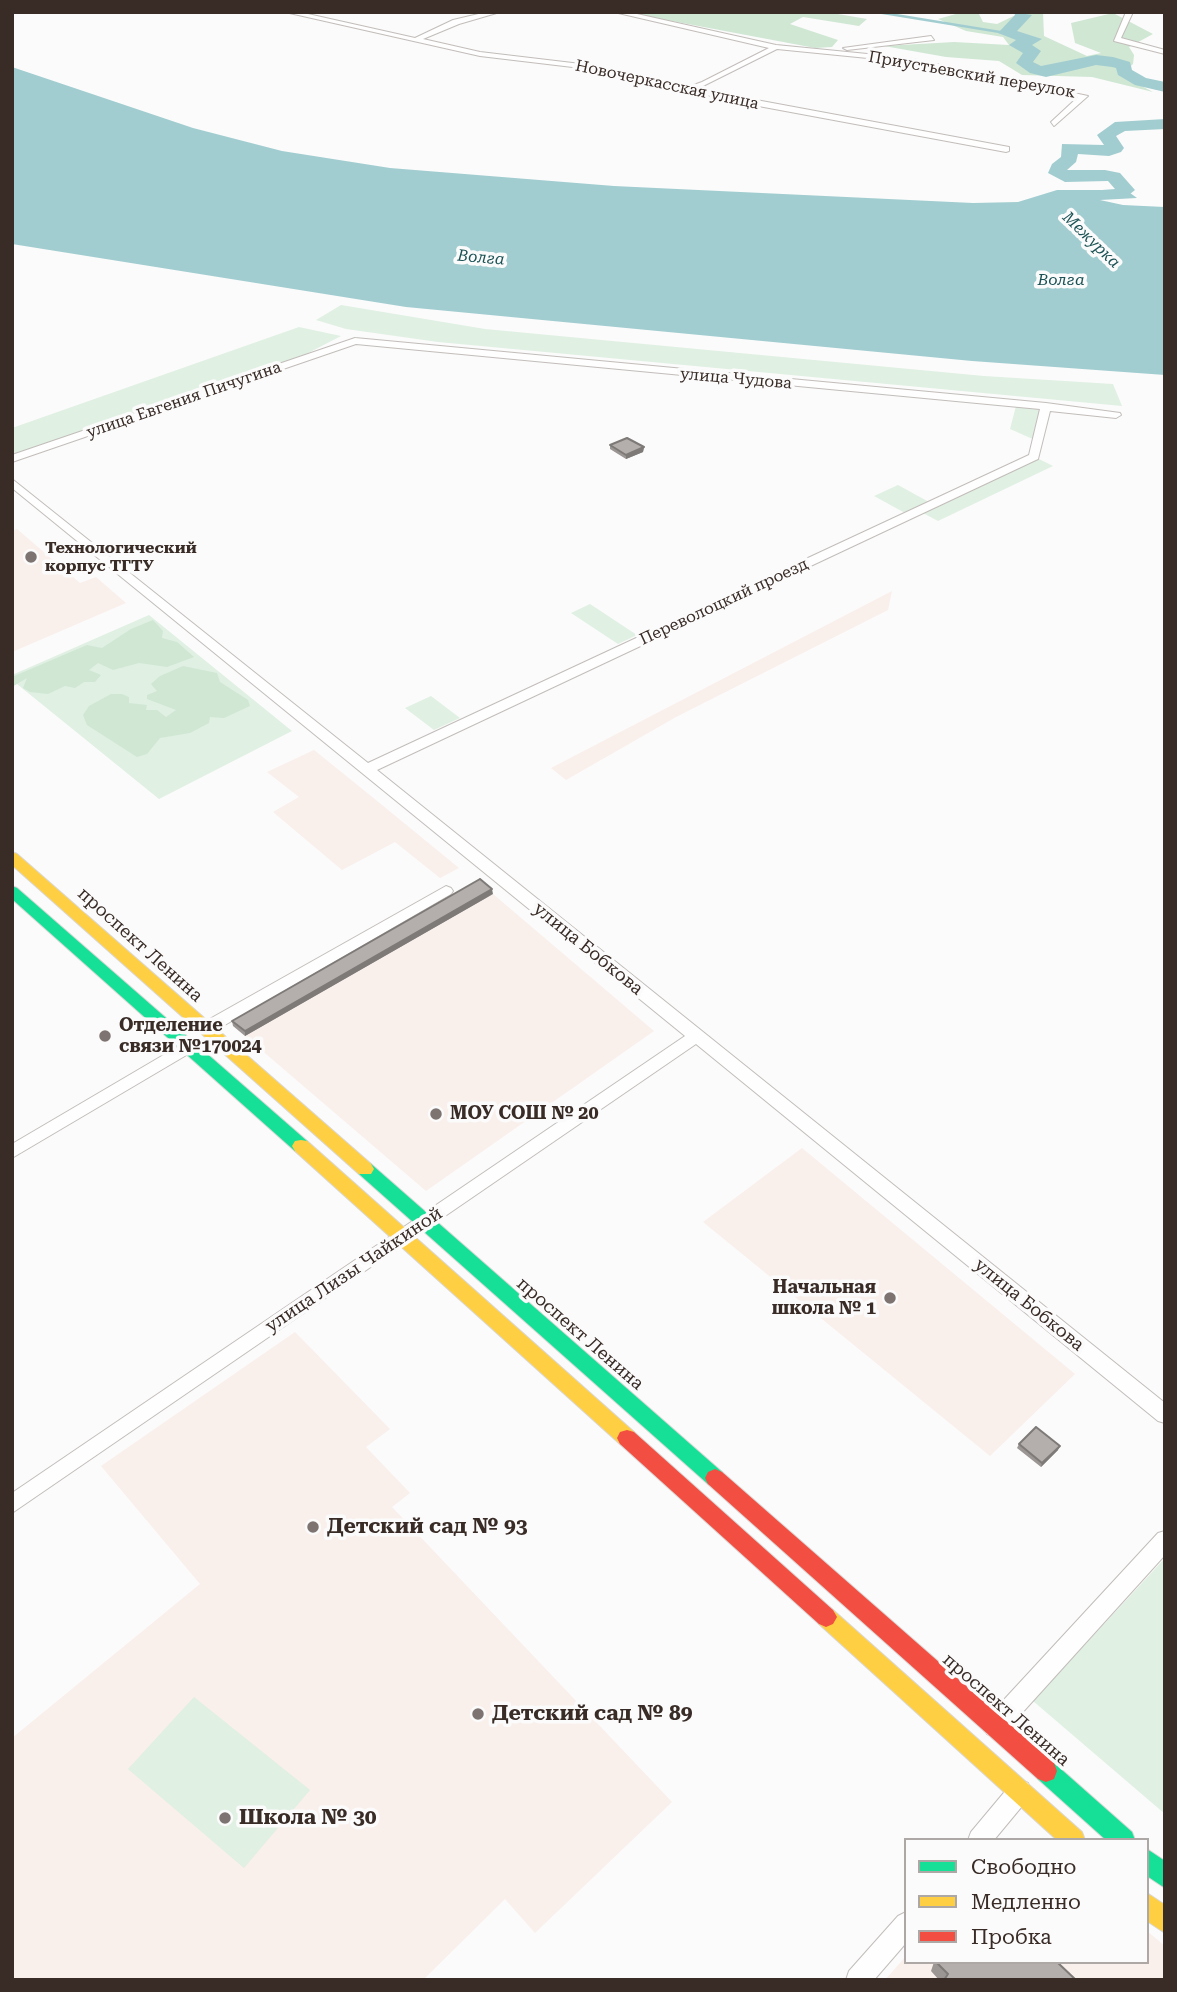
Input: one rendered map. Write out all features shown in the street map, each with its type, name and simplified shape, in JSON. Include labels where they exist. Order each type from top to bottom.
[{"type":"main road","name":"проспект Ленина","points":[[12,857],[1122,1838]]},
{"type":"main road","points":[[12,891],[403,1236],[1072,1838]]},
{"type":"main road","points":[[189,1046],[205,1039],[219,1041]]},
{"type":"main road","points":[[950,1728],[978,1735],[995,1726]]},
{"type":"main road","points":[[1020,1791],[1036,1779],[1058,1782]]},
{"type":"main road","points":[[1149,1862],[1165,1876]]},
{"type":"main road","points":[[1149,1907],[1165,1921]]},
{"type":"street","name":"Новочеркасская улица","points":[[288,12],[480,54],[581,66],[753,103],[1006,149]]},
{"type":"street","points":[[415,40],[428,37],[456,22],[497,12]]},
{"type":"street","name":"Приустьевский переулок","points":[[617,12],[776,47],[908,60],[1084,96],[1054,124]]},
{"type":"street","points":[[1130,12],[1117,39],[1165,52]]},
{"type":"street","points":[[824,51],[930,38]]},
{"type":"street","points":[[691,88],[705,85],[776,47]]},
{"type":"street","name":"улица Чудова","points":[[355,341],[1046,406],[1116,415]]},
{"type":"street","name":"улица Евгения Пичугина","points":[[12,460],[355,341]]},
{"type":"street","name":"Переволоцкий проезд","points":[[367,769],[1034,457],[1046,406]]},
{"type":"street","name":"улица Бобкова","points":[[12,482],[1165,1415]]},
{"type":"street","points":[[205,1029],[446,891]]},
{"type":"street","name":"улица Лизы Чайкиной","points":[[12,1504],[696,1036]]},
{"type":"street","points":[[12,1152],[189,1046]]},
{"type":"street","points":[[995,1726],[1165,1540]]},
{"type":"street","points":[[981,1838],[1020,1791]]},
{"type":"street","points":[[858,1980],[904,1926]]},
{"type":"shaded area","points":[[17,529],[80,583],[96,577],[126,603],[12,652],[12,531]]},
{"type":"shaded area","points":[[892,591],[888,610],[676,717],[566,780],[551,768]]},
{"type":"shaded area","points":[[314,750],[459,868],[440,878],[395,842],[342,870],[273,812],[299,797],[267,772]]},
{"type":"shaded area","name":"МОУ СОШ № 20","points":[[493,894],[654,1031],[426,1191],[245,1036]]},
{"type":"shaded area","name":"Начальная школа № 1","points":[[802,1148],[1075,1374],[990,1456],[703,1222]]},
{"type":"shaded area","points":[[295,1332],[390,1429],[366,1447],[410,1493],[392,1507],[672,1802],[535,1933],[505,1899],[423,1980],[12,1980],[12,1738],[200,1584],[101,1466]]},
{"type":"shaded area","points":[[1149,1933],[1165,1946],[1165,1980],[885,1980],[904,1958],[904,1964],[1149,1964]]},
{"type":"green space","points":[[624,12],[826,12],[867,19],[859,26],[803,17],[790,24],[838,40],[832,47],[815,48]]},
{"type":"green space","points":[[963,12],[982,12],[979,14],[983,22],[997,24],[1022,12],[1043,12],[1044,36],[1087,56],[1101,53],[1075,43],[1071,23],[1113,13],[1153,34],[1129,47],[1134,55],[1133,64],[1121,75],[1153,92],[1092,77],[1022,75],[999,61],[946,57],[884,46],[954,42],[1009,45],[1003,37],[966,31],[938,19]]},
{"type":"green space","points":[[341,305],[485,329],[984,376],[1113,384],[1122,406],[438,342],[346,329],[316,320]]},
{"type":"green space","points":[[299,327],[341,336],[285,365],[12,459],[12,428]]},
{"type":"green space","points":[[1016,406],[1041,408],[1035,440],[1010,429]]},
{"type":"green space","points":[[1037,458],[1053,466],[938,521],[923,513]]},
{"type":"green space","points":[[898,485],[929,502],[905,513],[874,496]]},
{"type":"green space","points":[[590,604],[637,635],[618,644],[571,613]]},
{"type":"green space","points":[[149,615],[292,731],[159,799],[12,680],[12,675]]},
{"type":"green space","points":[[153,620],[163,631],[162,638],[177,642],[194,657],[167,667],[139,663],[113,670],[98,663],[89,670],[101,675],[95,682],[84,682],[75,688],[65,686],[48,694],[30,692],[23,688],[27,678],[12,687],[12,677],[87,645],[102,648],[131,629]]},
{"type":"green space","points":[[183,666],[217,673],[220,682],[248,700],[250,706],[224,718],[210,717],[209,723],[190,733],[160,738],[147,754],[137,757],[87,725],[83,715],[89,706],[111,694],[122,694],[129,697],[129,703],[147,705],[146,710],[157,710],[166,717],[176,710],[147,699],[147,695],[157,691],[151,684],[160,676]]},
{"type":"green space","points":[[431,696],[460,718],[434,730],[405,708]]},
{"type":"green space","points":[[1165,1558],[1165,1814],[1033,1701]]},
{"type":"green space","points":[[194,1697],[310,1790],[244,1868],[128,1769]]},
{"type":"water","name":"Волга","points":[[12,67],[193,128],[282,151],[390,168],[614,186],[973,203],[1018,202],[1057,190],[1126,190],[1137,198],[1100,200],[1123,205],[1165,207],[1165,375],[972,361],[406,307],[12,244]]},
{"type":"building","points":[[627,438],[644,447],[626,455],[610,445]]},
{"type":"building","points":[[480,879],[492,889],[245,1031],[232,1021]]},
{"type":"building","points":[[1036,1427],[1060,1446],[1042,1463],[1019,1444]]},
{"type":"building","points":[[938,1964],[1059,1964],[1076,1980],[944,1980],[948,1974]]},
{"type":"waterway","points":[[877,12],[1006,33]]},
{"type":"waterway","name":"Межурка","points":[[1021,12],[1024,15],[1006,33],[1034,39],[1017,45],[1033,51],[1024,63],[1036,70],[1046,72],[1096,60],[1113,62],[1124,65],[1124,72],[1141,82],[1165,87]]},
{"type":"waterway","name":"Межурка","points":[[1083,196],[1118,194],[1126,190],[1114,177],[1065,177],[1057,173],[1058,168],[1070,158],[1068,148],[1109,151],[1115,148],[1106,135],[1121,126],[1165,124]]},
{"type":"traffic: fast","points":[[12,891],[301,1146]]},
{"type":"traffic: fast","points":[[365,1169],[715,1478]]},
{"type":"traffic: fast","points":[[1046,1771],[1122,1838]]},
{"type":"traffic: fast","points":[[1149,1863],[1165,1876]]},
{"type":"traffic: slow","points":[[12,857],[365,1169]]},
{"type":"traffic: slow","points":[[301,1146],[627,1438]]},
{"type":"traffic: slow","points":[[826,1617],[1072,1838]]},
{"type":"traffic: slow","points":[[1149,1907],[1165,1921]]},
{"type":"traffic: jam","points":[[627,1438],[826,1617]]},
{"type":"traffic: jam","points":[[715,1478],[1046,1771]]},
{"type":"place","name":"Технологический корпус ТГТУ","points":[[31,557]]},
{"type":"place","name":"Отделение связи №170024","points":[[105,1036]]},
{"type":"place","name":"МОУ СОШ № 20","points":[[436,1114]]},
{"type":"place","name":"Начальная школа № 1","points":[[890,1298]]},
{"type":"place","name":"Детский сад № 93","points":[[313,1527]]},
{"type":"place","name":"Детский сад № 89","points":[[478,1714]]},
{"type":"place","name":"Школа № 30","points":[[225,1818]]}]
